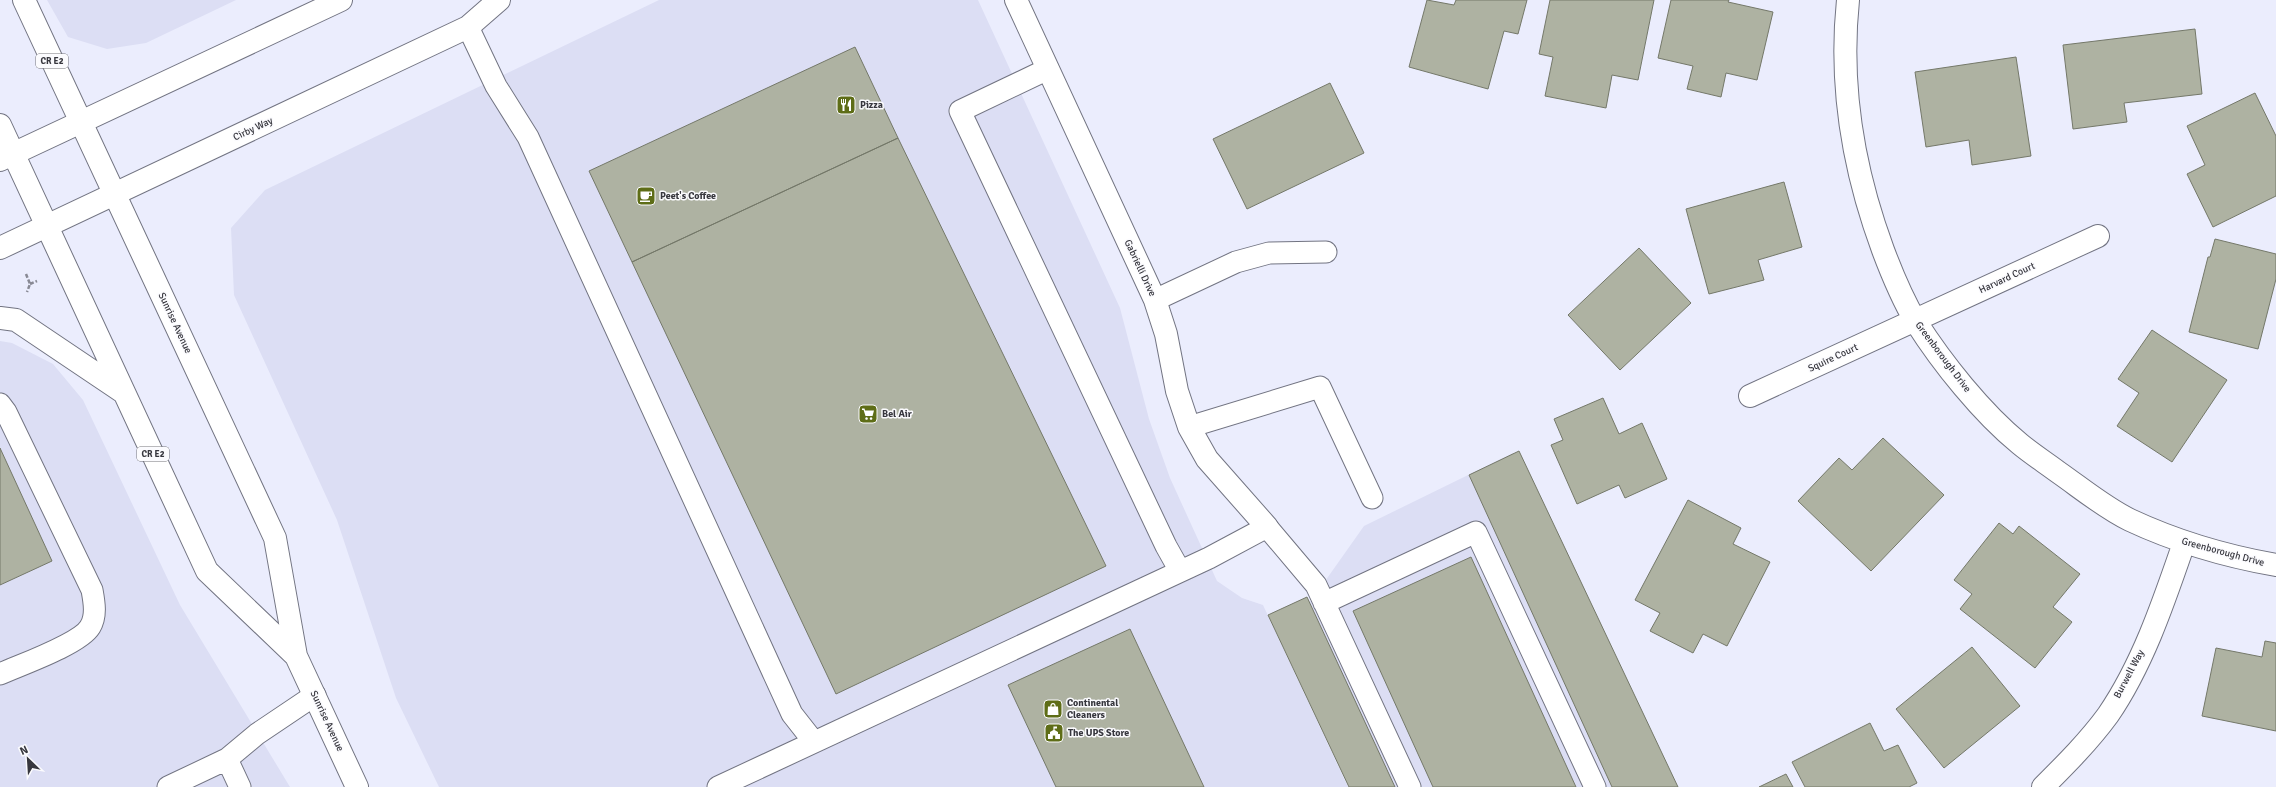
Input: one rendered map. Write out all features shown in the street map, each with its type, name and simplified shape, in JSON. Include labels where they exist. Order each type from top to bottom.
[{"type":"main road","name":"Sunrise Avenue","points":[[24,0],[275,538],[296,656],[357,787]]},
{"type":"main road","points":[[7,157],[341,0]]},
{"type":"main road","name":"Cirby Way","points":[[0,248],[468,27],[499,0]]},
{"type":"main road","name":"Gabrielli Drive","points":[[1016,0],[1155,300],[1166,334],[1177,391],[1190,427],[1207,459],[1267,527]]},
{"type":"main road","name":"Greenborough Drive","points":[[1848,0],[1844,37],[1845,90],[1854,152],[1869,211],[1892,272],[1915,320],[1942,359],[1972,396],[2019,444],[2074,484],[2128,519],[2184,542],[2244,559],[2276,565]]},
{"type":"main road","name":"Sunrise Avenue","points":[[0,125],[7,157],[47,226],[206,571],[296,656]]},
{"type":"main road","name":"Harvard Court","points":[[1915,320],[2098,236]]},
{"type":"main road","points":[[0,318],[16,320],[124,392]]},
{"type":"main road","name":"Squire Court","points":[[1750,396],[1915,320]]},
{"type":"main road","name":"Burwell Way","points":[[2043,787],[2074,757],[2108,714],[2139,658],[2165,597],[2184,542]]},
{"type":"lane","points":[[468,27],[496,86],[528,137],[792,714],[814,742]]},
{"type":"lane","points":[[1048,70],[960,110],[1162,538],[1180,571]]},
{"type":"lane","points":[[1155,300],[1236,262],[1269,253],[1326,252]]},
{"type":"lane","points":[[1190,427],[1320,387],[1372,498]]},
{"type":"lane","points":[[0,404],[6,412],[86,577],[92,590],[95,608],[90,627],[73,642],[0,674]]},
{"type":"lane","points":[[718,787],[1180,571],[1267,527],[1316,586],[1410,787]]},
{"type":"lane","points":[[1324,603],[1476,532],[1595,787]]},
{"type":"lane","points":[[168,787],[227,759],[257,734],[315,696]]},
{"type":"lane","points":[[227,759],[240,787]]},
{"type":"path","points":[[30,284],[37,281]]},
{"type":"shaded area","points":[[47,0],[236,0],[146,43],[107,49],[68,37]]},
{"type":"shaded area","points":[[659,0],[978,0],[1120,308],[1149,419],[1170,478],[1217,581],[1242,598],[1263,605],[1348,787],[439,787],[396,698],[337,520],[234,295],[231,228],[265,190]]},
{"type":"shaded area","points":[[0,341],[12,343],[53,364],[83,400],[180,605],[290,787],[0,787]]},
{"type":"shaded area","points":[[1513,453],[1671,787],[1350,787],[1272,618],[1311,601],[1364,526]]},
{"type":"building","points":[[1427,0],[1454,5],[1456,0],[1527,0],[1518,34],[1504,31],[1488,89],[1409,67]]},
{"type":"building","points":[[1550,0],[1654,0],[1638,80],[1612,75],[1606,108],[1545,96],[1553,57],[1539,54]]},
{"type":"building","points":[[1671,0],[1729,0],[1728,2],[1773,12],[1757,80],[1726,73],[1721,97],[1687,89],[1693,66],[1658,58]]},
{"type":"building","points":[[2195,29],[2202,94],[2124,103],[2127,122],[2073,129],[2063,45]]},
{"type":"building","points":[[855,47],[898,138],[632,262],[589,171]]},
{"type":"building","points":[[2016,57],[2031,156],[1972,165],[1969,140],[1926,147],[1915,72]]},
{"type":"building","points":[[1330,83],[1364,153],[1247,209],[1213,139]]},
{"type":"building","points":[[2255,93],[2276,136],[2276,196],[2213,227],[2187,174],[2205,165],[2187,126]]},
{"type":"building","name":"Bel Air","points":[[898,138],[1106,566],[836,694],[632,262]]},
{"type":"building","points":[[1784,182],[1802,247],[1758,260],[1764,280],[1709,294],[1686,209]]},
{"type":"building","points":[[2215,239],[2276,254],[2276,279],[2258,349],[2189,332],[2208,257],[2210,257]]},
{"type":"building","points":[[1639,248],[1691,303],[1620,370],[1568,315]]},
{"type":"building","points":[[2152,330],[2227,380],[2172,462],[2117,426],[2139,393],[2118,379]]},
{"type":"building","points":[[1603,398],[1619,434],[1642,423],[1667,479],[1625,498],[1619,485],[1577,504],[1551,445],[1563,440],[1554,419]]},
{"type":"building","points":[[1883,438],[1944,495],[1871,571],[1798,501],[1839,458],[1852,470]]},
{"type":"building","points":[[0,448],[52,561],[0,585]]},
{"type":"building","points":[[1519,451],[1678,787],[1612,787],[1469,475]]},
{"type":"building","points":[[1688,500],[1741,528],[1733,544],[1770,562],[1727,646],[1703,634],[1693,653],[1650,631],[1660,613],[1635,600]]},
{"type":"building","points":[[1999,523],[2013,534],[2019,526],[2080,574],[2053,607],[2072,622],[2035,668],[1960,609],[1972,594],[1954,580]]},
{"type":"building","points":[[1471,557],[1576,787],[1433,787],[1353,611]]},
{"type":"building","points":[[1307,597],[1395,787],[1349,787],[1268,615]]},
{"type":"building","points":[[1130,629],[1204,787],[1056,787],[1008,685]]},
{"type":"building","points":[[2265,641],[2276,643],[2276,731],[2202,716],[2216,648],[2262,657]]},
{"type":"building","points":[[1972,647],[2020,706],[1944,768],[1896,709]]},
{"type":"building","points":[[1870,723],[1884,751],[1898,745],[1917,783],[1909,787],[1805,787],[1792,762]]},
{"type":"building","points":[[1786,774],[1793,787],[1759,787]]},
{"type":"place","name":"Pizza","points":[[846,105]]},
{"type":"place","name":"Peet's Coffee","points":[[646,196]]},
{"type":"place","name":"Bel Air","points":[[868,414]]},
{"type":"place","name":"Continental Cleaners","points":[[1053,709]]},
{"type":"place","name":"The UPS Store","points":[[1054,733]]}]
